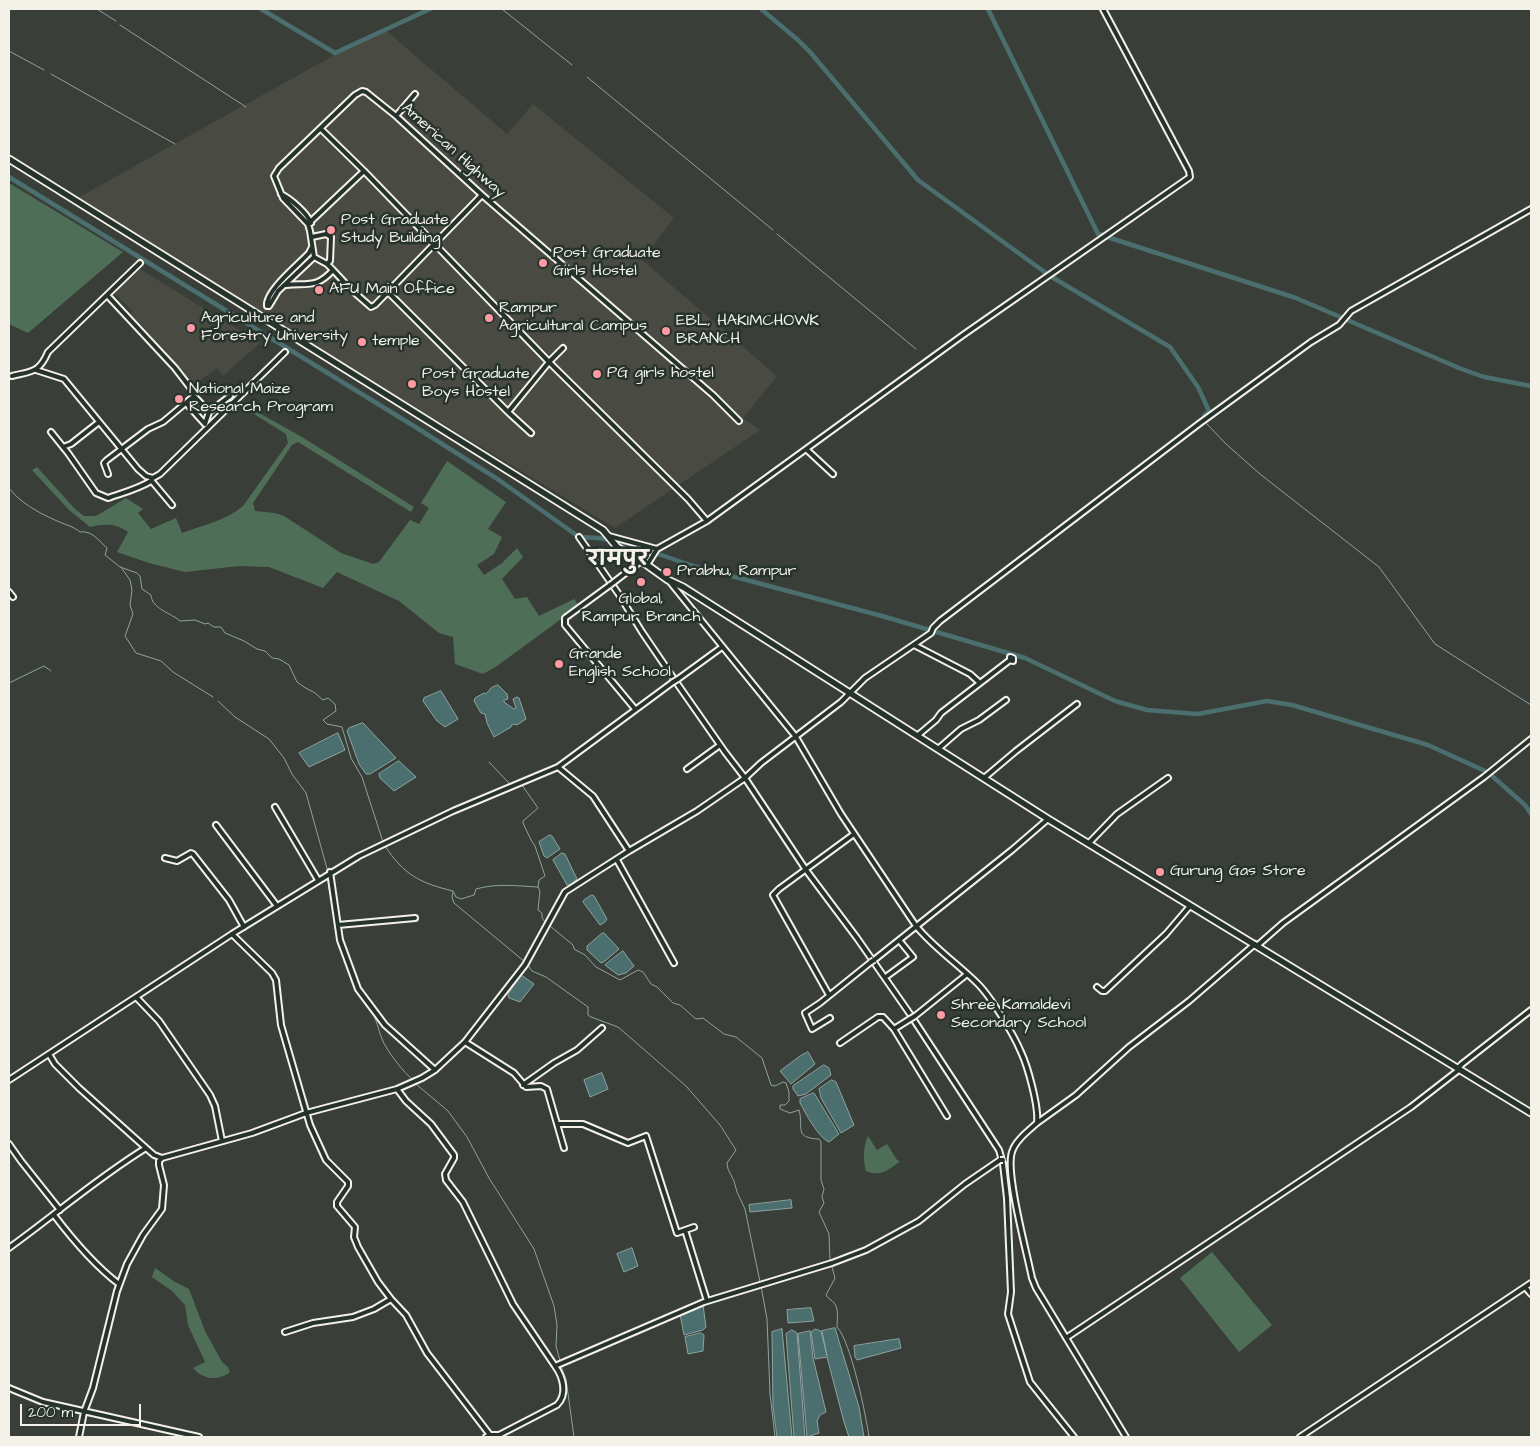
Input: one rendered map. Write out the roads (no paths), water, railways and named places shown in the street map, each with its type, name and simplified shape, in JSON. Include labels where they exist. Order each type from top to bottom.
[{"type":"main road","points":[[9,159],[603,530],[617,547],[668,580],[684,587],[1048,819],[1531,1113]]},
{"type":"street","points":[[647,565],[656,550],[707,521],[955,341],[1190,176],[1103,9]]},
{"type":"street","name":"American Highway","points":[[314,258],[309,223],[281,194],[274,176],[279,168],[354,95],[362,91],[371,95],[396,116],[482,195],[713,395],[739,421]]},
{"type":"street","points":[[396,116],[415,94]]},
{"type":"street","points":[[320,129],[364,171],[549,362],[688,499],[707,521]]},
{"type":"street","points":[[309,223],[364,171]]},
{"type":"street","points":[[354,293],[371,307],[375,305],[482,195]]},
{"type":"street","points":[[49,1054],[55,1064],[79,1088],[146,1148],[157,1157],[162,1158],[252,1133],[306,1113],[397,1089],[422,1078],[435,1070],[465,1042],[525,965],[565,892],[697,811],[744,779],[761,763],[840,702],[865,678],[931,633],[933,628],[1200,423],[1344,319],[1351,311],[1531,209]]},
{"type":"street","points":[[312,237],[326,234],[331,237],[330,261],[327,264]]},
{"type":"street","points":[[312,243],[312,249],[309,253],[272,291],[266,302],[268,306],[274,297],[314,258],[327,264],[347,285]]},
{"type":"street","points":[[36,370],[44,361],[48,352],[140,263]]},
{"type":"street","points":[[286,285],[321,282],[333,270]]},
{"type":"street","points":[[388,292],[508,412],[532,433]]},
{"type":"street","points":[[107,295],[175,368],[194,396],[208,412]]},
{"type":"street","points":[[508,412],[563,348]]},
{"type":"street","points":[[51,432],[96,493],[104,498],[134,488],[141,488],[160,474],[206,426],[285,352]]},
{"type":"street","points":[[12,376],[36,370],[64,379],[121,449],[143,474],[152,479],[172,505]]},
{"type":"street","points":[[108,474],[104,463],[148,429],[163,422],[194,396]]},
{"type":"street","points":[[206,426],[208,412],[230,396]]},
{"type":"street","points":[[186,403],[206,426]]},
{"type":"street","points":[[63,447],[71,444],[99,422]]},
{"type":"street","points":[[806,450],[833,474]]},
{"type":"street","points":[[579,537],[806,870],[857,938],[910,1014],[999,1150],[1003,1164],[1008,1208],[1011,1292],[1008,1314],[1030,1382],[1074,1437]]},
{"type":"street","points":[[609,537],[656,550]]},
{"type":"street","points":[[635,709],[565,625],[564,621],[565,618],[641,561]]},
{"type":"street","points":[[668,580],[796,736],[854,834],[916,926],[925,937],[978,984],[988,997],[1022,1052],[1036,1108],[1037,1123]]},
{"type":"street","points":[[9,592],[12,597]]},
{"type":"street","points":[[914,645],[970,674],[980,683]]},
{"type":"street","points":[[9,1080],[330,872],[384,843],[453,810],[558,767],[722,647]]},
{"type":"street","points":[[917,736],[936,720],[941,713],[1010,660]]},
{"type":"street","points":[[938,749],[961,729],[979,720],[1006,700]]},
{"type":"street","points":[[984,778],[995,767],[1077,704]]},
{"type":"street","points":[[1126,1437],[1034,1283],[1014,1196],[1010,1160],[1012,1151],[1017,1143],[1037,1123],[1076,1095],[1129,1047],[1189,1001],[1256,944],[1484,777],[1531,740]]},
{"type":"street","points":[[687,769],[720,745]]},
{"type":"street","points":[[558,767],[593,796],[629,851]]},
{"type":"street","points":[[1089,843],[1117,814],[1168,778]]},
{"type":"street","points":[[276,808],[318,880]]},
{"type":"street","points":[[830,1018],[812,1029],[805,1013],[1012,850],[1048,819]]},
{"type":"street","points":[[216,826],[277,906]]},
{"type":"street","points":[[829,995],[773,895],[854,834]]},
{"type":"street","points":[[165,858],[177,861],[191,853],[194,854],[230,900],[244,927]]},
{"type":"street","points":[[616,860],[674,963]]},
{"type":"street","points":[[330,872],[340,940],[361,995],[396,1037],[435,1070]]},
{"type":"street","points":[[1097,987],[1105,991],[1166,934],[1190,906]]},
{"type":"street","points":[[338,925],[415,918]]},
{"type":"street","points":[[232,934],[272,973],[276,980],[281,1025],[306,1113],[326,1160],[348,1182],[348,1186],[337,1202],[337,1206],[354,1228],[354,1237],[358,1248],[391,1299],[406,1315],[427,1354],[488,1436],[499,1435],[562,1400],[564,1395],[560,1373],[513,1304],[463,1202],[446,1180],[445,1174],[454,1155],[431,1124],[406,1101],[397,1089]]},
{"type":"street","points":[[888,976],[914,957],[899,940]]},
{"type":"street","points":[[894,1030],[915,1016],[966,974]]},
{"type":"street","points":[[136,997],[159,1021],[210,1095],[215,1106],[222,1141]]},
{"type":"street","points":[[1066,1338],[1410,1107],[1531,1010]]},
{"type":"street","points":[[840,1043],[878,1018],[883,1017],[894,1030],[948,1116]]},
{"type":"street","points":[[524,1085],[554,1063],[577,1050],[602,1028]]},
{"type":"street","points":[[465,1042],[514,1073],[526,1088],[542,1086],[547,1089],[564,1148]]},
{"type":"street","points":[[558,1124],[583,1124],[628,1143],[646,1136],[677,1233],[694,1227]]},
{"type":"street","points":[[9,1144],[21,1162],[60,1210]]},
{"type":"street","points":[[9,1248],[109,1172],[146,1148]]},
{"type":"street","points":[[79,1437],[119,1284],[127,1264],[143,1235],[162,1209],[164,1184],[159,1165],[162,1158]]},
{"type":"street","points":[[555,1366],[706,1301],[866,1250],[919,1221],[965,1184],[1002,1160],[1010,1160]]},
{"type":"street","points":[[54,1215],[71,1237],[104,1272],[119,1284]]},
{"type":"street","points":[[685,1230],[706,1301]]},
{"type":"street","points":[[1300,1437],[1531,1283]]},
{"type":"street","points":[[1525,1287],[1531,1294]]},
{"type":"street","points":[[285,1332],[313,1323],[353,1317],[374,1309],[391,1299]]},
{"type":"street","points":[[9,1388],[43,1402],[198,1437]]},
{"type":"water","points":[[498,685],[507,694],[508,699],[504,700],[504,702],[514,709],[516,708],[513,699],[519,698],[526,719],[517,725],[512,725],[494,737],[485,714],[481,713],[474,701],[475,698],[484,693],[486,694],[491,688]]},
{"type":"water","points":[[441,691],[458,719],[445,727],[437,721],[423,701],[424,698]]},
{"type":"water","points":[[363,723],[396,758],[370,774],[366,774],[359,764],[347,731],[349,728]]},
{"type":"water","points":[[338,733],[345,750],[309,767],[299,753]]},
{"type":"water","points":[[399,761],[416,777],[394,791],[380,778],[379,774]]},
{"type":"water","points":[[550,835],[560,849],[547,858],[544,856],[539,842]]},
{"type":"water","points":[[562,853],[565,854],[577,879],[570,885],[567,885],[553,860]]},
{"type":"water","points":[[592,895],[607,919],[600,925],[583,902]]},
{"type":"water","points":[[604,933],[619,949],[601,963],[587,950],[587,946]]},
{"type":"water","points":[[623,951],[634,966],[626,973],[618,975],[605,965]]},
{"type":"water","points":[[521,975],[534,984],[520,1002],[509,998],[508,995]]},
{"type":"water","points":[[808,1052],[815,1064],[791,1084],[780,1071]]},
{"type":"water","points":[[824,1065],[829,1068],[831,1075],[806,1094],[798,1096],[793,1086]]},
{"type":"water","points":[[602,1073],[608,1089],[590,1097],[584,1080]]},
{"type":"water","points":[[832,1080],[836,1082],[854,1125],[841,1133],[821,1098],[819,1089]]},
{"type":"water","points":[[814,1093],[839,1134],[829,1142],[817,1130],[800,1103],[800,1099]]},
{"type":"water","points":[[791,1200],[792,1208],[750,1212],[749,1205]]},
{"type":"water","points":[[632,1248],[638,1266],[624,1272],[617,1254]]},
{"type":"water","points":[[703,1305],[706,1327],[703,1330],[684,1335],[680,1314]]},
{"type":"water","points":[[811,1308],[814,1321],[788,1323],[787,1310]]},
{"type":"water","points":[[835,1328],[859,1407],[864,1437],[849,1437],[827,1357],[815,1359],[811,1332],[815,1329],[821,1331],[827,1356],[822,1331]]},
{"type":"water","points":[[782,1329],[792,1437],[777,1437],[773,1407],[772,1332]]},
{"type":"water","points":[[792,1330],[797,1333],[805,1437],[794,1437],[786,1334]]},
{"type":"water","points":[[810,1331],[813,1358],[826,1412],[820,1415],[817,1421],[819,1433],[807,1437],[798,1334]]},
{"type":"water","points":[[701,1333],[704,1335],[703,1351],[688,1354],[685,1337]]},
{"type":"water","points":[[899,1339],[901,1348],[857,1360],[855,1357],[854,1346]]},
{"type":"waterway","points":[[97,9],[116,21]]},
{"type":"waterway","points":[[261,9],[335,53],[430,9]]},
{"type":"waterway","points":[[502,9],[572,65]]},
{"type":"waterway","points":[[761,9],[810,52],[918,180],[1046,273]]},
{"type":"waterway","points":[[988,9],[1098,234],[1296,298],[1484,377],[1531,386]]},
{"type":"waterway","points":[[120,25],[246,107]]},
{"type":"waterway","points":[[9,51],[44,70]]},
{"type":"waterway","points":[[51,74],[175,144]]},
{"type":"waterway","points":[[587,77],[773,230]]},
{"type":"waterway","points":[[9,177],[417,428],[499,480],[579,537],[599,538],[630,544],[690,565],[882,616],[1025,658],[1115,701],[1147,710],[1198,714],[1267,701],[1292,705],[1428,745],[1485,771]]},
{"type":"waterway","points":[[777,234],[916,349]]},
{"type":"waterway","points":[[1050,276],[1170,347],[1198,387],[1209,411],[1204,416]]},
{"type":"waterway","points":[[1207,424],[1226,444],[1260,474],[1379,567],[1435,644],[1531,705]]},
{"type":"waterway","points":[[9,488],[18,498],[36,510],[80,532],[88,533],[95,537],[107,548],[105,555],[120,567],[137,573],[140,576],[142,589],[151,595],[152,600],[162,610],[180,621],[195,620],[205,624],[208,623],[214,627],[221,627],[225,633],[265,651],[272,658],[279,659],[289,665],[297,682],[323,700],[328,698],[335,704],[336,711],[323,720],[327,724],[342,727],[351,758],[362,777],[383,842]]},
{"type":"waterway","points":[[121,567],[130,580],[132,590],[130,605],[133,614],[125,636],[136,653],[161,661],[173,672],[213,697]]},
{"type":"waterway","points":[[9,683],[44,666],[51,671]]},
{"type":"waterway","points":[[218,701],[235,717],[269,739],[284,758],[292,774],[306,793],[328,872]]},
{"type":"waterway","points":[[489,762],[510,784]]},
{"type":"waterway","points":[[1491,775],[1525,805],[1531,814]]},
{"type":"waterway","points":[[522,785],[538,808],[523,821],[535,846],[545,876],[539,880],[538,887]]},
{"type":"waterway","points":[[385,846],[406,871],[431,885],[453,891],[456,897],[461,899],[474,895],[476,889],[484,887],[507,885],[538,887],[540,891],[538,910],[542,913],[542,918],[546,923]]},
{"type":"waterway","points":[[329,878],[329,889],[334,909]]},
{"type":"waterway","points":[[453,892],[454,903],[525,962]]},
{"type":"waterway","points":[[336,923],[337,931]]},
{"type":"waterway","points":[[550,926],[573,945],[574,949],[585,955],[596,967],[620,980],[638,970],[643,972],[651,984],[657,987],[673,1003],[680,1005],[696,1019],[703,1018],[724,1034],[736,1037],[762,1058],[771,1085],[775,1086],[783,1082],[786,1083],[789,1101],[785,1105],[780,1105],[780,1109],[790,1113],[799,1110],[803,1134],[819,1139],[821,1142],[821,1180],[824,1189],[822,1197],[824,1203],[819,1212],[829,1234],[830,1260],[835,1278],[826,1295],[836,1307],[837,1327],[842,1335],[852,1363],[869,1437]]},
{"type":"waterway","points":[[528,965],[532,971],[546,977],[588,1007],[588,1015],[618,1027],[686,1086],[720,1125],[736,1150],[727,1163],[728,1169],[745,1209],[760,1282]]},
{"type":"waterway","points":[[359,994],[364,1001]]},
{"type":"waterway","points":[[371,1010],[387,1049],[400,1067],[413,1080]]},
{"type":"waterway","points":[[416,1084],[448,1111],[467,1137],[489,1178],[534,1249],[554,1306],[557,1325],[556,1346],[560,1361]]},
{"type":"waterway","points":[[761,1286],[767,1319],[770,1394],[775,1437]]},
{"type":"waterway","points":[[561,1366],[566,1379],[574,1437]]},
{"type":"place","name":"Post Graduate Study Building","points":[[331,230]]},
{"type":"place","name":"Post Graduate Girls Hostel","points":[[543,263]]},
{"type":"place","name":"AFU Main Office","points":[[319,290]]},
{"type":"place","name":"Rampur Agricultural Campus","points":[[489,318]]},
{"type":"place","name":"Agriculture and Forestry University","points":[[191,328]]},
{"type":"place","name":"EBL, HAKIMCHOWK BRANCH","points":[[666,331]]},
{"type":"place","name":"temple","points":[[362,342]]},
{"type":"place","name":"PG girls hostel","points":[[597,374]]},
{"type":"place","name":"Post Graduate Boys Hostel","points":[[412,384]]},
{"type":"place","name":"National Maize Research Program","points":[[179,399]]},
{"type":"place","name":"Prabhu, Rampur","points":[[667,572]]},
{"type":"place","name":"Global, Rampur Branch","points":[[641,582]]},
{"type":"place","name":"Grande English School","points":[[559,664]]},
{"type":"place","name":"Gurung Gas Store","points":[[1160,872]]},
{"type":"place","name":"Shree Kamaldevi Secondary School","points":[[941,1015]]},
{"type":"district","name":"रामपुर","points":[[618,561]]}]
